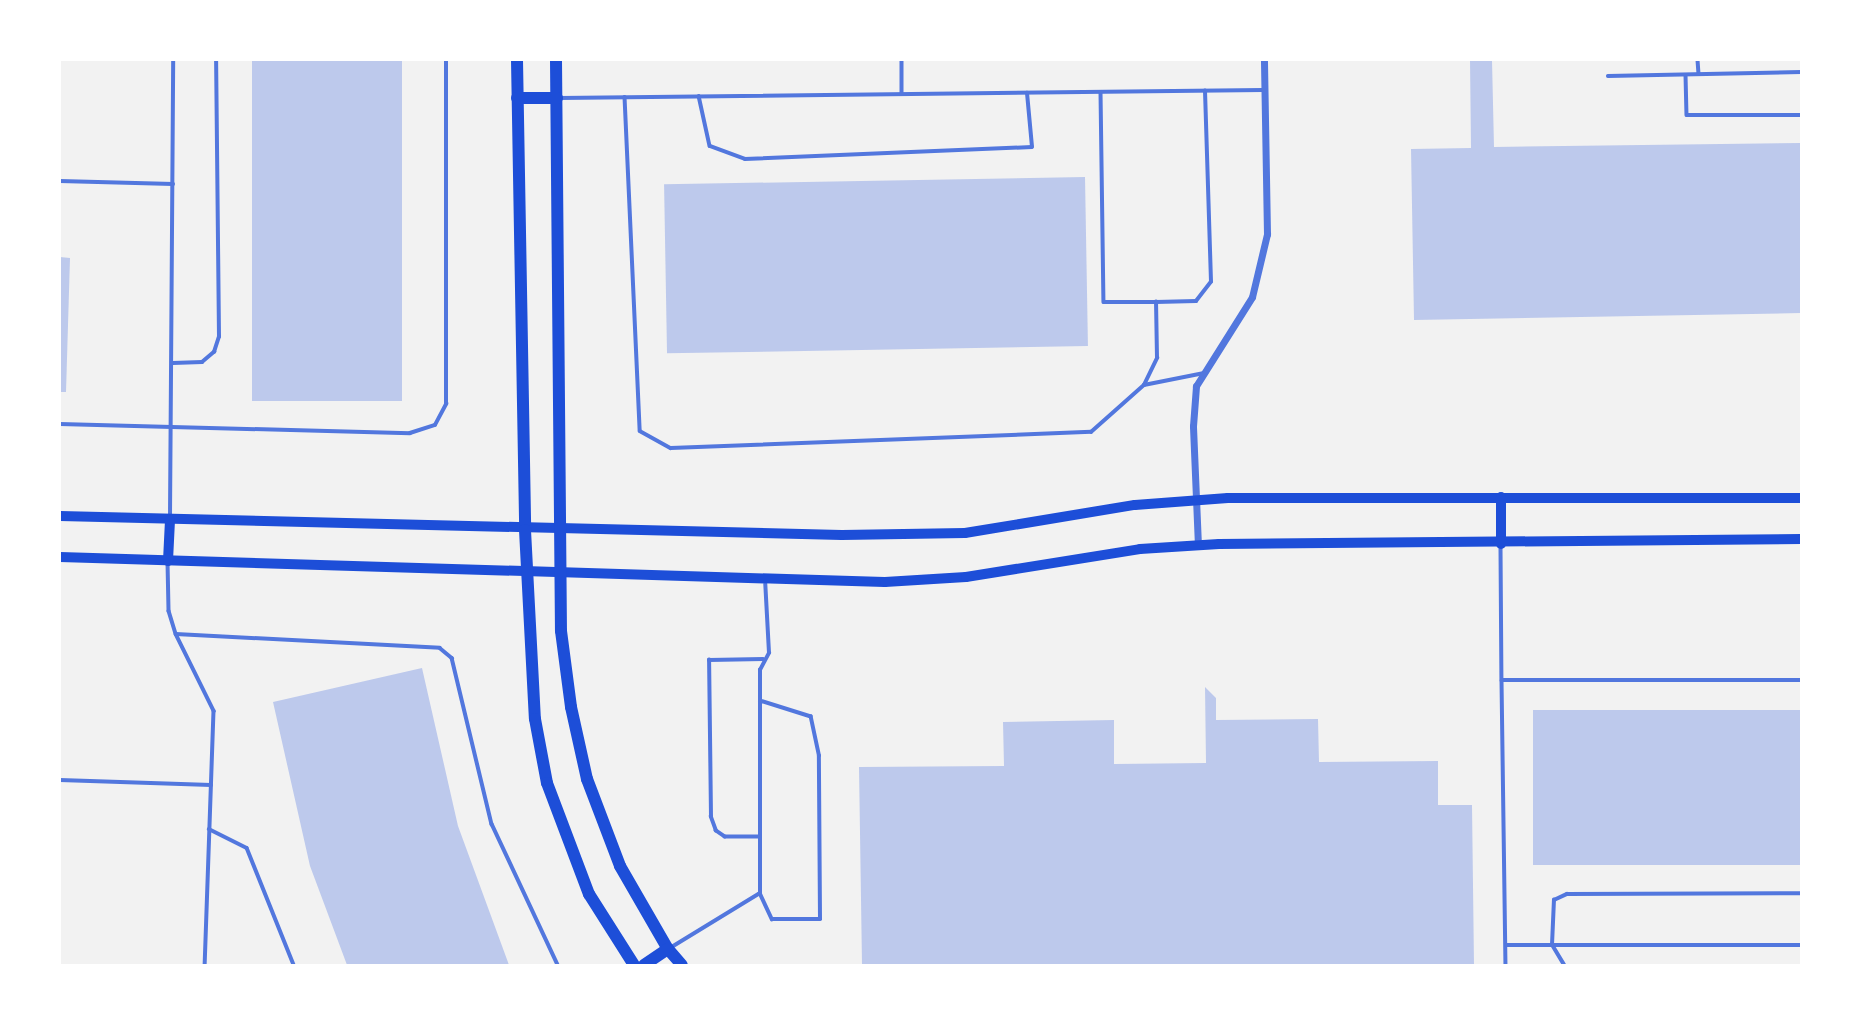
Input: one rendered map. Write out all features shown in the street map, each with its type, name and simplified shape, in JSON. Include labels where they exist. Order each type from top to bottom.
[{"type":"main road","points":[[517,60],[526,569],[535,719],[547,783],[589,894],[634,965]]},
{"type":"main road","points":[[556,60],[561,631],[571,707],[587,779],[620,866],[668,949],[682,965]]},
{"type":"main road","points":[[517,98],[557,98]]},
{"type":"main road","points":[[1500,544],[1501,497]]},
{"type":"main road","points":[[60,516],[525,530],[965,533],[1135,505],[1194,501],[1501,497],[1801,498]]},
{"type":"main road","points":[[169,561],[170,520]]},
{"type":"main road","points":[[60,557],[526,569],[885,582],[966,577],[1140,549],[1198,546],[1801,539]]},
{"type":"main road","points":[[643,965],[668,949]]},
{"type":"street","points":[[1198,546],[1194,501],[1193,426],[1196,386],[1252,297],[1267,234],[1264,60]]},
{"type":"lane","points":[[170,520],[173,427],[173,60]]},
{"type":"lane","points":[[173,363],[202,362],[214,352],[219,337],[215,60]]},
{"type":"lane","points":[[60,424],[410,433],[435,425],[446,404],[446,60]]},
{"type":"lane","points":[[902,60],[902,94]]},
{"type":"lane","points":[[1698,60],[1699,74]]},
{"type":"lane","points":[[1608,76],[1801,72]]},
{"type":"lane","points":[[1686,75],[1687,115],[1801,115]]},
{"type":"lane","points":[[557,98],[1265,90]]},
{"type":"lane","points":[[1101,92],[1104,302],[1156,302],[1196,301],[1211,282],[1205,91]]},
{"type":"lane","points":[[699,96],[710,146],[746,159],[1032,147],[1027,93]]},
{"type":"lane","points":[[625,97],[640,431],[671,448],[1091,432],[1144,385],[1157,358],[1156,302]]},
{"type":"lane","points":[[60,181],[173,184]]},
{"type":"lane","points":[[1144,385],[1205,372]]},
{"type":"lane","points":[[1500,544],[1506,965]]},
{"type":"lane","points":[[169,561],[169,611],[176,634],[214,711],[205,965]]},
{"type":"lane","points":[[760,701],[811,717],[819,756],[820,919],[772,919],[760,893],[760,701],[763,659],[769,653],[765,579]]},
{"type":"lane","points":[[176,634],[440,648],[452,658],[492,824],[558,965]]},
{"type":"lane","points":[[760,837],[725,837],[716,831],[712,817],[709,660],[763,659]]},
{"type":"lane","points":[[1502,680],[1801,680]]},
{"type":"lane","points":[[60,780],[211,785]]},
{"type":"lane","points":[[209,829],[247,848],[294,965]]},
{"type":"lane","points":[[668,949],[760,893]]},
{"type":"lane","points":[[1564,965],[1552,945],[1554,900],[1567,894],[1801,893]]},
{"type":"lane","points":[[1506,945],[1801,945]]},
{"type":"building","points":[[252,60],[402,60],[402,401],[252,401]]},
{"type":"building","points":[[1470,60],[1492,60],[1494,147],[1801,143],[1801,313],[1414,320],[1411,149],[1471,148]]},
{"type":"building","points":[[1085,177],[1088,346],[667,353],[664,184]]},
{"type":"building","points":[[60,257],[70,258],[66,392],[60,392]]},
{"type":"building","points":[[422,668],[458,826],[509,965],[347,965],[310,866],[273,702]]},
{"type":"building","points":[[1205,687],[1216,698],[1216,720],[1318,719],[1319,762],[1438,761],[1438,805],[1472,805],[1474,965],[862,965],[859,767],[1004,766],[1003,722],[1114,720],[1114,764],[1206,763]]},
{"type":"building","points":[[1533,710],[1801,710],[1801,865],[1533,865]]}]
